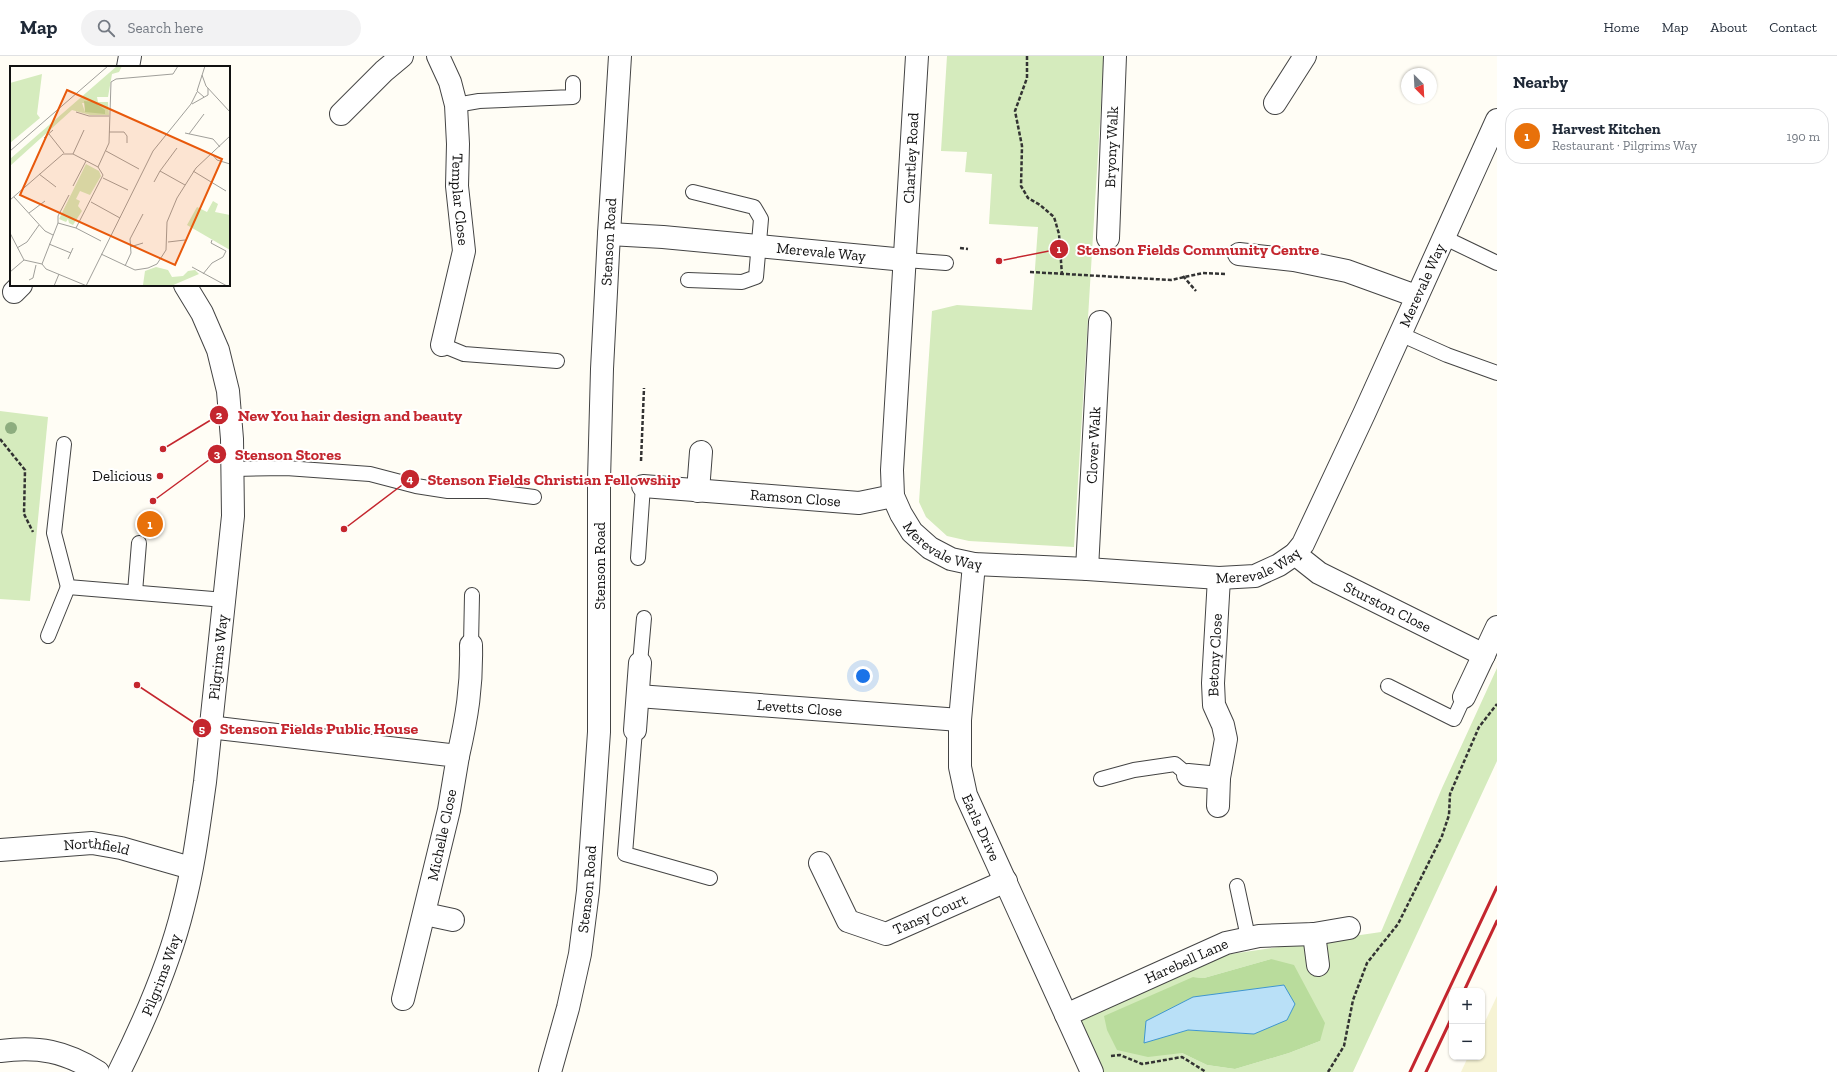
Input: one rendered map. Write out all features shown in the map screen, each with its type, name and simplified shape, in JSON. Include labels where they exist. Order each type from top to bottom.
[{"type":"street","points":[[128,66],[130,56]]},
{"type":"street","points":[[341,114],[384,71],[402,56]]},
{"type":"street","name":"Templar Close","points":[[438,56],[450,82],[456,105],[458,144],[457,186],[464,250],[442,345]]},
{"type":"street","name":"Stenson Road","points":[[550,1072],[568,1008],[580,954],[588,891],[599,740],[599,480],[609,234],[620,56]]},
{"type":"street","name":"Chartley Road","points":[[905,260],[917,56]]},
{"type":"street","name":"Bryony Walk","points":[[1108,238],[1115,56]]},
{"type":"street","points":[[1275,103],[1305,56]]},
{"type":"street","name":"Merevale Way","points":[[609,234],[663,237],[905,260],[892,470],[893,496],[901,514],[912,532],[930,548],[951,558],[974,564],[1087,569],[1218,578],[1255,576],[1279,565],[1295,554],[1303,544],[1351,443],[1416,296],[1497,120]]},
{"type":"street","points":[[1239,254],[1294,260],[1347,271],[1416,296]]},
{"type":"street","name":"Pilgrims Way","points":[[119,1072],[144,1019],[165,966],[183,908],[192,868],[205,782],[209,727],[225,600],[233,516],[234,469],[228,391],[218,350],[202,313],[186,286]]},
{"type":"street","name":"Clover Walk","points":[[1087,569],[1100,322]]},
{"type":"street","points":[[698,490],[701,452]]},
{"type":"street","name":"Ramson Close","points":[[643,486],[859,503],[893,496]]},
{"type":"street","name":"Sturston Close","points":[[1295,554],[1319,573],[1484,655]]},
{"type":"street","name":"Earls Drive","points":[[974,564],[960,720],[960,767],[966,795],[1091,1069]]},
{"type":"street","name":"Betony Close","points":[[1218,578],[1212,683],[1214,705],[1223,725],[1226,739],[1219,778],[1218,806]]},
{"type":"street","points":[[1464,698],[1497,627]]},
{"type":"street","name":"Michelle Close","points":[[403,998],[425,914],[449,810],[458,756],[467,716],[472,676],[471,645]]},
{"type":"street","points":[[635,730],[640,663]]},
{"type":"street","name":"Levetts Close","points":[[638,696],[960,720]]},
{"type":"street","points":[[209,727],[458,756]]},
{"type":"street","points":[[1188,775],[1219,778]]},
{"type":"street","name":"Northfield","points":[[0,850],[92,843],[121,848],[192,868]]},
{"type":"street","name":"Tansy Court","points":[[820,863],[848,920],[886,934],[1006,881]]},
{"type":"street","points":[[425,914],[453,920]]},
{"type":"street","name":"Harebell Lane","points":[[1066,1015],[1226,943],[1248,937],[1314,934],[1349,928]]},
{"type":"street","points":[[1314,934],[1318,965]]},
{"type":"street","points":[[0,1051],[21,1048],[41,1049],[64,1055],[98,1072]]},
{"type":"lane","points":[[456,105],[479,101],[573,97],[573,83]]},
{"type":"lane","points":[[688,280],[742,282],[756,277],[760,219],[754,207],[693,192]]},
{"type":"lane","name":"Merevale Way","points":[[1443,237],[1497,263]]},
{"type":"lane","points":[[905,260],[946,263]]},
{"type":"lane","name":"Merevale Way","points":[[1400,334],[1447,355],[1497,373]]},
{"type":"lane","points":[[442,345],[464,354],[557,361]]},
{"type":"lane","points":[[48,636],[68,587],[54,533],[64,444]]},
{"type":"lane","points":[[234,469],[286,468],[370,474],[416,486],[448,491],[488,491],[534,497]]},
{"type":"lane","points":[[638,558],[643,486]]},
{"type":"lane","points":[[134,592],[139,543]]},
{"type":"lane","points":[[68,587],[225,600]]},
{"type":"lane","points":[[471,645],[472,595]]},
{"type":"lane","points":[[640,663],[644,618]]},
{"type":"lane","points":[[1388,686],[1454,718],[1464,698]]},
{"type":"lane","points":[[635,730],[625,854],[710,878]]},
{"type":"lane","points":[[1101,779],[1134,770],[1175,764],[1188,775]]},
{"type":"lane","points":[[1237,886],[1248,937]]},
{"type":"path","points":[[1027,56],[1027,78],[1015,111],[1022,146],[1021,186],[1028,198],[1040,205],[1054,217],[1059,234],[1062,275]]},
{"type":"path","points":[[1030,272],[1171,280],[1203,273],[1226,274]]},
{"type":"path","points":[[1184,276],[1196,291]]},
{"type":"path","points":[[643,486],[640,474],[644,388]]},
{"type":"path","points":[[0,439],[25,470],[24,514],[33,532],[54,533]]},
{"type":"path","points":[[1328,1072],[1344,1046],[1353,1000],[1367,963],[1398,924],[1442,836],[1449,815],[1450,794],[1479,727],[1497,704]]},
{"type":"path","points":[[1091,1069],[1112,1056],[1120,1056],[1142,1064],[1182,1057],[1206,1072]]},
{"type":"shaded area","points":[[1497,996],[1497,1072],[1461,1072],[1467,1060],[1485,1060],[1485,1022]]},
{"type":"green space","points":[[947,56],[1104,56],[1074,547],[969,541],[947,536],[926,517],[919,502],[932,311],[957,305],[1032,310],[1038,227],[989,224],[992,174],[965,172],[967,152],[941,151]]},
{"type":"green space","points":[[0,411],[48,417],[30,601],[0,599]]},
{"type":"green space","points":[[1497,668],[1497,761],[1353,1072],[1097,1072],[1072,1020],[1224,955],[1381,932],[1442,788]],"holes":[[[1271,959],[1320,1041],[1289,1053],[1235,1069],[1207,1065],[1182,1053],[1193,977],[1204,978]]]},
{"type":"green space","points":[[1271,959],[1294,965],[1325,1023],[1320,1041],[1289,1053],[1235,1069],[1207,1065],[1182,1053],[1148,1057],[1117,1050],[1107,1030],[1104,1016],[1193,977],[1204,978]],"holes":[[[1284,985],[1254,1034],[1188,1030],[1144,1042]]]},
{"type":"water","points":[[1284,985],[1295,1004],[1287,1020],[1254,1034],[1188,1030],[1144,1043],[1146,1021],[1193,997]]},
{"type":"railway","points":[[1410,1072],[1497,887]]},
{"type":"railway","points":[[1465,988],[1497,921]]},
{"type":"railway","points":[[1426,1072],[1449,1023]]},
{"type":"place","name":"Stenson Fields Community Centre","points":[[999,261]]},
{"type":"place","name":"New You hair design and beauty","points":[[163,449]]},
{"type":"place","name":"Delicious","points":[[160,476]]},
{"type":"place","name":"Stenson Stores","points":[[153,501]]},
{"type":"place","name":"Harvest Kitchen","points":[[150,524]]},
{"type":"place","name":"Stenson Fields Christian Fellowship","points":[[344,529]]},
{"type":"place","name":"Stenson Fields Public House","points":[[137,685]]}]
